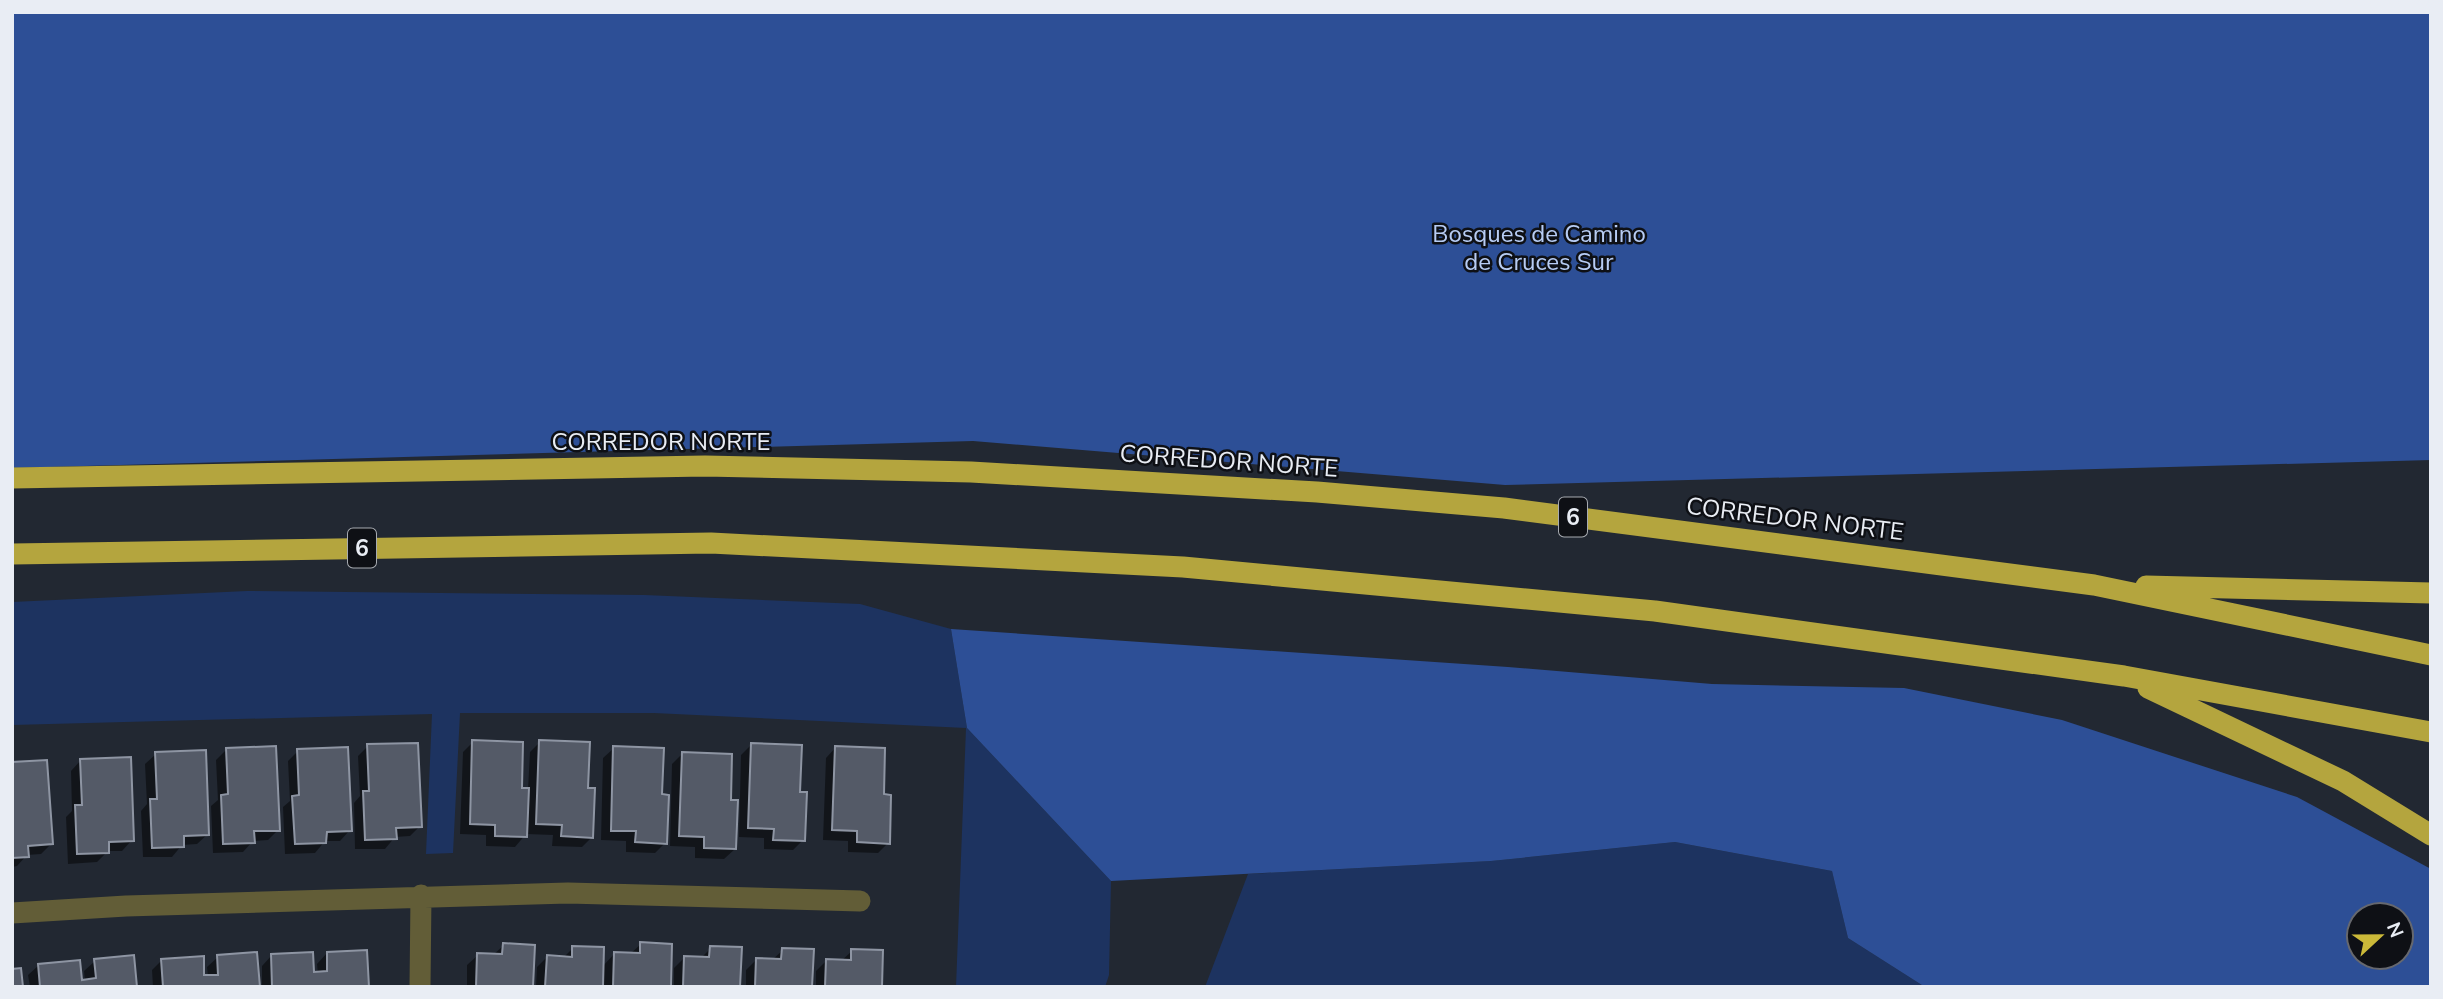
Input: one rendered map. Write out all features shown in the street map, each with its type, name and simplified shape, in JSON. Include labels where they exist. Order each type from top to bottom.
[{"type":"highway","name":"CORREDOR NORTE","points":[[12,478],[705,466],[985,473],[1317,492],[1504,508],[2094,585],[2431,656]]},
{"type":"highway","name":"6","points":[[12,554],[711,543],[1183,567],[1655,611],[2124,676],[2431,732]]},
{"type":"highway","points":[[2094,585],[2431,593]]},
{"type":"highway","points":[[2124,676],[2343,781],[2431,835]]},
{"type":"street","points":[[12,913],[421,895],[568,893],[860,901]]},
{"type":"street","points":[[419,987],[421,895]]},
{"type":"shaded area","points":[[247,591],[644,595],[860,604],[951,629],[967,728],[1111,881],[1109,975],[1105,987],[956,987],[966,728],[654,713],[460,713],[453,853],[426,854],[432,714],[12,725],[12,602]]},
{"type":"shaded area","points":[[1675,842],[1832,871],[1848,938],[1925,987],[1205,987],[1248,874],[1491,861]]},
{"type":"green space","name":"Bosques de Camino de Cruces Sur","points":[[12,12],[2431,12],[2431,460],[1505,485],[973,441],[12,468]]},
{"type":"green space","points":[[951,629],[1508,667],[1712,684],[1904,688],[2062,720],[2297,797],[2431,869],[2431,987],[1925,987],[1848,938],[1832,871],[1675,842],[1491,861],[1111,881],[967,728]]},
{"type":"building","points":[[472,740],[523,742],[522,788],[529,788],[527,837],[495,836],[495,825],[470,824]]},
{"type":"building","points":[[539,740],[590,742],[588,788],[595,788],[593,838],[561,836],[562,825],[536,824]]},
{"type":"building","points":[[418,743],[422,827],[396,828],[397,839],[365,840],[363,791],[369,791],[367,744]]},
{"type":"building","points":[[751,743],[802,745],[800,792],[807,792],[805,841],[773,840],[774,829],[748,828]]},
{"type":"building","points":[[276,746],[280,831],[254,831],[255,843],[223,844],[221,795],[228,794],[226,748]]},
{"type":"building","points":[[613,746],[664,748],[662,794],[669,795],[667,844],[635,842],[636,831],[611,831]]},
{"type":"building","points":[[835,746],[885,748],[884,794],[891,795],[890,844],[857,842],[857,831],[832,830]]},
{"type":"building","points":[[348,747],[352,831],[327,832],[326,843],[295,844],[292,796],[299,795],[297,749]]},
{"type":"building","points":[[206,750],[209,835],[184,836],[184,847],[152,848],[150,799],[157,799],[155,752]]},
{"type":"building","points":[[682,752],[732,754],[731,800],[738,800],[736,849],[704,848],[704,837],[679,836]]},
{"type":"building","points":[[131,757],[134,841],[109,842],[109,853],[77,854],[75,805],[82,805],[80,759]]},
{"type":"building","points":[[47,760],[53,844],[28,846],[29,857],[12,858],[12,762]]},
{"type":"building","points":[[640,942],[672,944],[671,987],[613,987],[614,952],[640,953]]},
{"type":"building","points":[[503,943],[535,945],[533,987],[476,987],[477,953],[502,954]]},
{"type":"building","points":[[572,946],[604,947],[603,987],[545,987],[547,955],[572,957]]},
{"type":"building","points":[[710,946],[742,947],[740,987],[683,987],[684,956],[709,957]]},
{"type":"building","points":[[782,948],[814,949],[812,987],[755,987],[756,958],[781,959]]},
{"type":"building","points":[[851,949],[883,950],[882,987],[825,987],[826,959],[851,960]]},
{"type":"building","points":[[367,950],[369,987],[272,987],[271,954],[313,952],[314,972],[327,971],[327,952]]},
{"type":"building","points":[[257,952],[260,987],[163,987],[161,959],[204,956],[204,975],[218,975],[217,955]]},
{"type":"building","points":[[134,955],[137,987],[40,987],[38,964],[80,960],[82,980],[96,978],[94,959]]},
{"type":"building","points":[[21,968],[23,987],[12,987],[12,969]]}]
